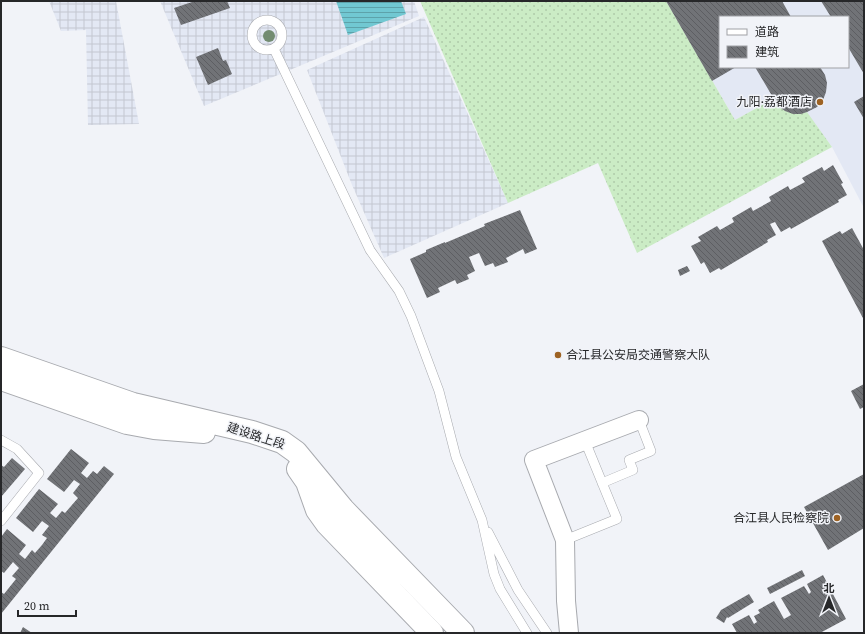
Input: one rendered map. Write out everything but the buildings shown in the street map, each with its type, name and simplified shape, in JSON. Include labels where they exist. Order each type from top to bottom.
[{"type":"main road","name":"建设路上段","points":[[1,358],[133,404],[252,432],[282,442],[296,452],[343,509],[463,633]]},
{"type":"main road","name":"建设路上段","points":[[1,379],[127,423],[154,428],[218,434],[249,440],[280,451],[291,460],[307,482],[317,510],[327,524],[432,633]]},
{"type":"street","points":[[569,633],[566,601],[565,540],[534,460],[639,420]]},
{"type":"lane","points":[[274,49],[370,250],[399,291],[411,316],[439,391],[456,457],[482,520],[518,590],[547,633]]},
{"type":"lane","points":[[602,482],[633,470],[629,460],[651,450],[639,420]]},
{"type":"lane","points":[[1,440],[17,449],[39,473],[1,521]]},
{"type":"lane","points":[[565,540],[617,519],[585,441]]},
{"type":"lane","points":[[482,520],[494,574],[500,589],[527,633]]},
{"type":"shaded area","points":[[49,1],[116,1],[139,124],[88,125],[86,30],[61,31]]},
{"type":"shaded area","points":[[160,1],[414,1],[419,16],[204,106]]},
{"type":"shaded area","name":"九阳·荔都酒店","points":[[666,1],[864,1],[864,208],[832,147],[807,113],[793,114],[785,111],[778,106],[773,99],[735,120]]},
{"type":"shaded area","points":[[424,17],[508,203],[384,258],[352,185],[307,70]]},
{"type":"green space","points":[[420,1],[666,1],[735,120],[773,99],[787,112],[807,112],[832,147],[637,253],[598,163],[508,203]]},
{"type":"water","points":[[336,1],[401,1],[406,14],[348,35]]},
{"type":"place","name":"九阳·荔都酒店","points":[[820,102]]},
{"type":"place","name":"合江县公安局交通警察大队","points":[[558,355]]},
{"type":"place","name":"合江县人民检察院","points":[[837,518]]}]
